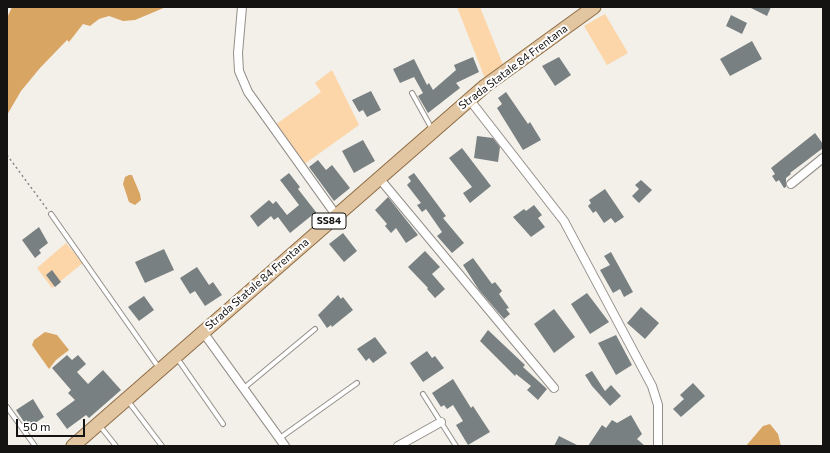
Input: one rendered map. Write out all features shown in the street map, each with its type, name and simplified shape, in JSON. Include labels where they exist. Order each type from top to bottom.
[{"type":"main road","name":"Strada Statale 84 Frentana","points":[[74,446],[469,99],[594,7]]},
{"type":"street","points":[[242,7],[238,53],[239,71],[248,92],[336,215]]},
{"type":"street","points":[[469,99],[564,221],[652,386],[658,405],[658,446]]},
{"type":"street","points":[[791,184],[823,158]]},
{"type":"street","points":[[379,178],[554,388]]},
{"type":"street","points":[[203,332],[284,446]]},
{"type":"street","points":[[398,446],[441,422]]},
{"type":"lane","points":[[412,93],[432,131]]},
{"type":"lane","points":[[51,214],[160,370]]},
{"type":"lane","points":[[243,388],[315,329]]},
{"type":"lane","points":[[176,356],[223,424]]},
{"type":"lane","points":[[279,439],[357,383]]},
{"type":"lane","points":[[423,394],[456,446]]},
{"type":"lane","points":[[127,399],[162,446]]},
{"type":"lane","points":[[7,407],[35,446]]},
{"type":"lane","points":[[99,424],[116,446]]},
{"type":"path","points":[[7,155],[51,214]]},
{"type":"shaded area","points":[[12,7],[166,7],[135,20],[123,21],[109,16],[99,19],[90,26],[83,24],[69,42],[67,40],[40,68],[21,91],[7,115],[7,18]]},
{"type":"shaded area","points":[[457,7],[480,7],[504,67],[486,81]]},
{"type":"shaded area","points":[[605,14],[628,53],[607,65],[584,26]]},
{"type":"shaded area","points":[[332,70],[359,125],[303,165],[275,125],[321,92],[315,83]]},
{"type":"shaded area","points":[[132,175],[140,194],[141,200],[135,205],[129,202],[123,184],[125,177]]},
{"type":"shaded area","points":[[66,243],[83,263],[52,288],[37,268]]},
{"type":"shaded area","points":[[45,332],[57,335],[69,350],[56,360],[49,369],[32,345],[34,340]]},
{"type":"shaded area","points":[[770,424],[778,434],[781,446],[746,446],[763,426]]},
{"type":"building","points":[[749,7],[771,7],[767,16]]},
{"type":"building","points":[[731,15],[747,23],[742,34],[726,26]]},
{"type":"building","points":[[752,41],[762,59],[730,76],[720,59]]},
{"type":"building","points":[[473,57],[479,72],[456,83],[460,88],[428,113],[418,96],[423,93],[414,77],[400,83],[393,69],[414,59],[427,85],[429,83],[433,90],[456,70],[454,65]]},
{"type":"building","points":[[559,57],[571,75],[555,86],[542,66]]},
{"type":"building","points":[[371,91],[381,110],[367,117],[363,110],[359,112],[352,100]]},
{"type":"building","points":[[506,92],[528,124],[530,122],[541,140],[523,150],[497,108],[502,104],[498,98]]},
{"type":"building","points":[[815,133],[823,144],[823,148],[790,173],[791,174],[786,178],[786,187],[784,188],[779,180],[776,182],[772,176],[775,174],[771,168]]},
{"type":"building","points":[[477,136],[493,138],[500,147],[498,162],[474,158]]},
{"type":"building","points":[[363,140],[375,161],[354,173],[342,151]]},
{"type":"building","points":[[462,148],[491,186],[470,203],[463,193],[472,187],[449,158]]},
{"type":"building","points":[[318,160],[326,170],[332,165],[350,188],[334,201],[309,167]]},
{"type":"building","points":[[289,173],[300,187],[298,189],[316,212],[290,233],[278,217],[274,220],[271,216],[258,227],[250,216],[269,200],[273,204],[276,201],[287,215],[299,205],[280,180]]},
{"type":"building","points":[[414,173],[446,216],[443,218],[464,243],[452,253],[437,236],[442,232],[426,209],[422,212],[417,205],[421,203],[407,185],[411,181],[408,177]]},
{"type":"building","points":[[641,180],[652,190],[639,203],[632,196],[639,189],[635,185]]},
{"type":"building","points":[[605,189],[624,217],[615,223],[611,218],[604,223],[596,211],[593,213],[588,206],[591,203],[589,200]]},
{"type":"building","points":[[388,197],[418,235],[406,243],[396,228],[391,233],[385,226],[387,224],[375,210]]},
{"type":"building","points":[[534,205],[542,215],[538,218],[545,227],[531,237],[513,217],[524,209],[526,211]]},
{"type":"building","points":[[39,227],[48,243],[39,250],[41,253],[35,258],[22,240]]},
{"type":"building","points":[[343,233],[357,251],[344,262],[329,244]]},
{"type":"building","points":[[164,249],[174,270],[145,283],[135,262]]},
{"type":"building","points":[[425,251],[440,267],[432,274],[445,289],[435,298],[427,289],[428,288],[408,267]]},
{"type":"building","points":[[611,252],[633,292],[624,297],[620,289],[613,293],[600,270],[610,265],[604,256]]},
{"type":"building","points":[[473,258],[492,284],[495,282],[502,291],[499,294],[509,308],[506,309],[510,314],[504,319],[479,290],[463,265]]},
{"type":"building","points":[[197,267],[209,285],[213,282],[222,295],[205,306],[195,291],[190,294],[180,278]]},
{"type":"building","points":[[52,270],[61,282],[55,287],[46,275]]},
{"type":"building","points":[[587,293],[609,322],[590,334],[571,304]]},
{"type":"building","points":[[338,295],[341,299],[343,297],[353,310],[332,327],[331,325],[327,328],[318,315]]},
{"type":"building","points":[[144,296],[154,310],[139,321],[128,307]]},
{"type":"building","points":[[641,307],[659,323],[645,339],[627,323]]},
{"type":"building","points":[[554,309],[575,337],[554,353],[534,324]]},
{"type":"building","points":[[488,330],[525,365],[523,367],[547,389],[538,400],[527,390],[531,386],[516,374],[515,376],[480,341]]},
{"type":"building","points":[[616,335],[632,365],[616,375],[598,343]]},
{"type":"building","points":[[375,337],[387,353],[373,363],[369,358],[366,361],[357,349]]},
{"type":"building","points":[[427,351],[432,358],[435,356],[444,368],[423,382],[410,363]]},
{"type":"building","points":[[67,355],[72,360],[78,355],[86,364],[77,372],[88,384],[103,370],[121,390],[89,418],[86,415],[67,429],[56,414],[75,400],[68,393],[71,390],[52,368]]},
{"type":"building","points":[[592,371],[605,391],[611,385],[621,396],[610,406],[592,386],[585,375]]},
{"type":"building","points":[[453,379],[471,408],[473,406],[490,432],[468,445],[456,425],[463,421],[453,405],[447,409],[444,405],[441,407],[432,393]]},
{"type":"building","points":[[693,383],[705,396],[681,417],[673,409],[684,399],[680,395]]},
{"type":"building","points":[[33,399],[44,417],[28,428],[16,410]]},
{"type":"building","points":[[631,415],[642,434],[637,439],[645,446],[588,446],[602,425],[606,428],[612,420],[617,423]]},
{"type":"building","points":[[559,436],[579,446],[554,446]]}]
